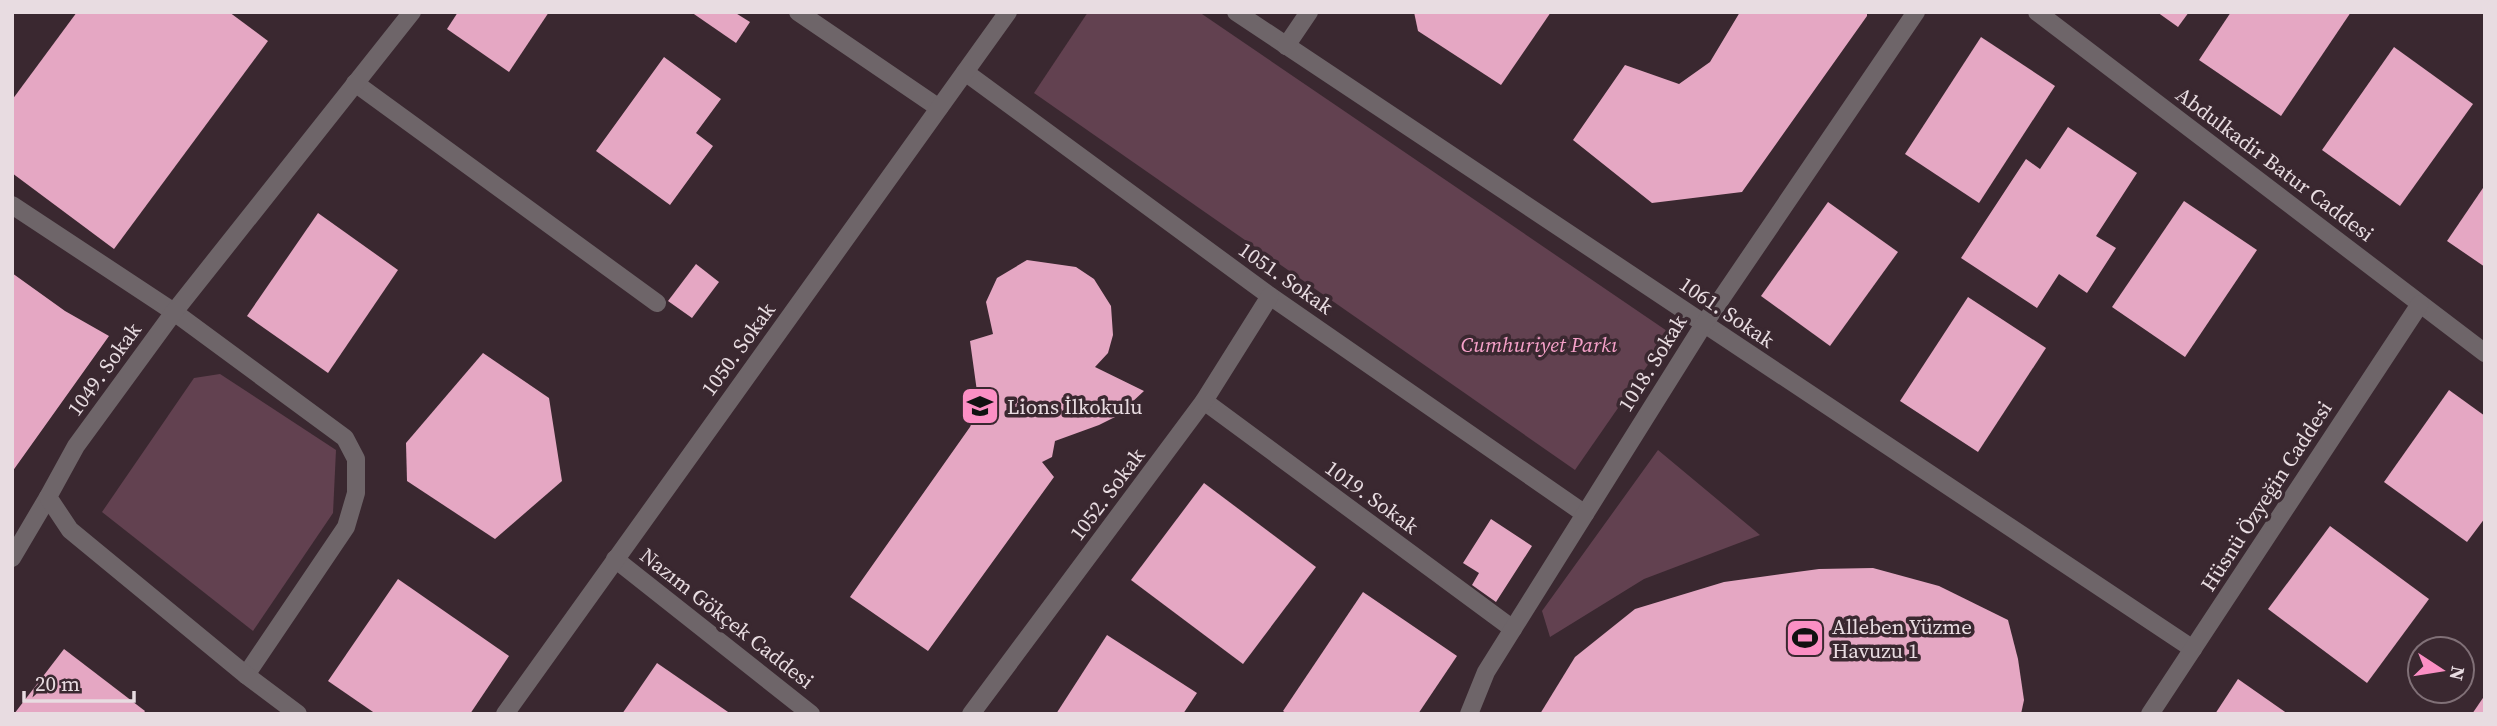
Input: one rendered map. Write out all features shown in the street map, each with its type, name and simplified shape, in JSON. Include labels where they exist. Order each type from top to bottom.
[{"type":"street","name":"1049. Sokak","points":[[12,558],[76,446],[174,312],[412,12]]},
{"type":"street","points":[[798,12],[939,108]]},
{"type":"street","name":"1050. Sokak","points":[[505,714],[1007,12]]},
{"type":"street","name":"1061. Sokak","points":[[1236,12],[2193,649]]},
{"type":"street","points":[[1286,46],[1310,12]]},
{"type":"street","name":"1018. Sokak","points":[[1469,714],[1486,673],[1703,324],[1916,12]]},
{"type":"street","name":"Abdulkadir Batur Caddesi","points":[[2037,12],[2485,353]]},
{"type":"street","name":"1051. Sokak","points":[[965,72],[1270,296],[1585,514]]},
{"type":"street","points":[[355,83],[657,303]]},
{"type":"street","points":[[12,205],[174,312],[345,438],[356,459],[356,492],[346,527],[246,675]]},
{"type":"street","name":"1052. Sokak","points":[[971,714],[1204,401],[1270,296]]},
{"type":"street","name":"Hüsnü Özyeğin Caddesi","points":[[2150,714],[2420,304]]},
{"type":"street","name":"1019. Sokak","points":[[1204,401],[1513,629]]},
{"type":"street","points":[[48,497],[70,530],[246,675],[298,714]]},
{"type":"street","name":"Nazım Gökçek Caddesi","points":[[615,559],[811,714]]},
{"type":"green space","name":"Cumhuriyet Parkı","points":[[1088,12],[1199,12],[1670,333],[1575,470],[1034,93]]},
{"type":"green space","points":[[220,374],[336,450],[333,513],[253,631],[102,512],[194,378]]},
{"type":"green space","points":[[1658,450],[1760,535],[1644,579],[1550,637],[1542,611]]},
{"type":"building","points":[[77,12],[229,12],[268,41],[114,249],[12,173],[12,100]]},
{"type":"building","points":[[458,12],[549,12],[509,72],[447,29]]},
{"type":"building","points":[[691,12],[734,12],[750,22],[736,43]]},
{"type":"building","points":[[1414,12],[1551,12],[1501,85],[1418,31]]},
{"type":"building","points":[[1740,12],[1867,12],[1867,16],[1742,192],[1652,203],[1573,140],[1625,65],[1679,84],[1710,62]]},
{"type":"building","points":[[2157,12],[2189,12],[2178,27]]},
{"type":"building","points":[[2231,12],[2351,12],[2281,116],[2199,60]]},
{"type":"building","points":[[1981,37],[2055,86],[1979,203],[1905,154]]},
{"type":"building","points":[[2394,47],[2473,104],[2400,206],[2322,150]]},
{"type":"building","points":[[664,57],[721,99],[696,133],[713,146],[670,205],[596,151]]},
{"type":"building","points":[[2068,127],[2137,173],[2096,236],[2116,248],[2087,293],[2059,274],[2037,308],[1961,258],[2026,159],[2040,169]]},
{"type":"building","points":[[2485,185],[2485,267],[2447,241]]},
{"type":"building","points":[[2184,201],[2257,250],[2185,357],[2112,307]]},
{"type":"building","points":[[1828,202],[1898,252],[1830,346],[1761,296]]},
{"type":"building","points":[[318,213],[398,270],[328,373],[247,316]]},
{"type":"building","points":[[1027,260],[1076,267],[1094,279],[1111,306],[1113,335],[1108,353],[1095,367],[1144,391],[1117,416],[1055,441],[1052,457],[1042,462],[1054,477],[928,651],[850,597],[970,427],[979,406],[970,341],[993,334],[986,302],[997,278]]},
{"type":"building","points":[[696,264],[719,282],[692,318],[668,301]]},
{"type":"building","points":[[12,273],[65,311],[109,336],[12,472]]},
{"type":"building","points":[[1968,297],[2046,348],[1978,452],[1900,401]]},
{"type":"building","points":[[483,353],[549,398],[562,481],[495,539],[407,481],[406,443]]},
{"type":"building","points":[[2449,390],[2485,416],[2485,518],[2467,542],[2384,482]]},
{"type":"building","points":[[1204,483],[1316,567],[1243,664],[1131,580]]},
{"type":"building","points":[[1491,519],[1532,546],[1496,602],[1472,585],[1479,573],[1463,563]]},
{"type":"building","points":[[2330,526],[2429,599],[2367,683],[2268,609]]},
{"type":"building","name":"Alleben Yüzme Havuzu 1","points":[[1873,568],[1939,586],[2008,620],[2018,659],[2024,700],[2021,714],[1540,714],[1575,657],[1635,609],[1724,582],[1819,569]]},
{"type":"building","points":[[398,579],[509,656],[470,714],[376,714],[328,681]]},
{"type":"building","points":[[1363,592],[1457,656],[1418,714],[1287,714],[1283,711]]},
{"type":"building","points":[[1107,635],[1197,693],[1183,714],[1056,714]]},
{"type":"building","points":[[64,649],[145,711],[143,714],[14,714]]},
{"type":"building","points":[[657,663],[731,714],[622,714]]},
{"type":"building","points":[[2238,679],[2288,714],[2215,714]]},
{"type":"building","points":[[2485,695],[2485,714],[2472,714]]},
{"type":"place","name":"Lions İlkokulu","points":[[980,406]]},
{"type":"place","name":"Alleben Yüzme Havuzu 1","points":[[1805,638]]}]
